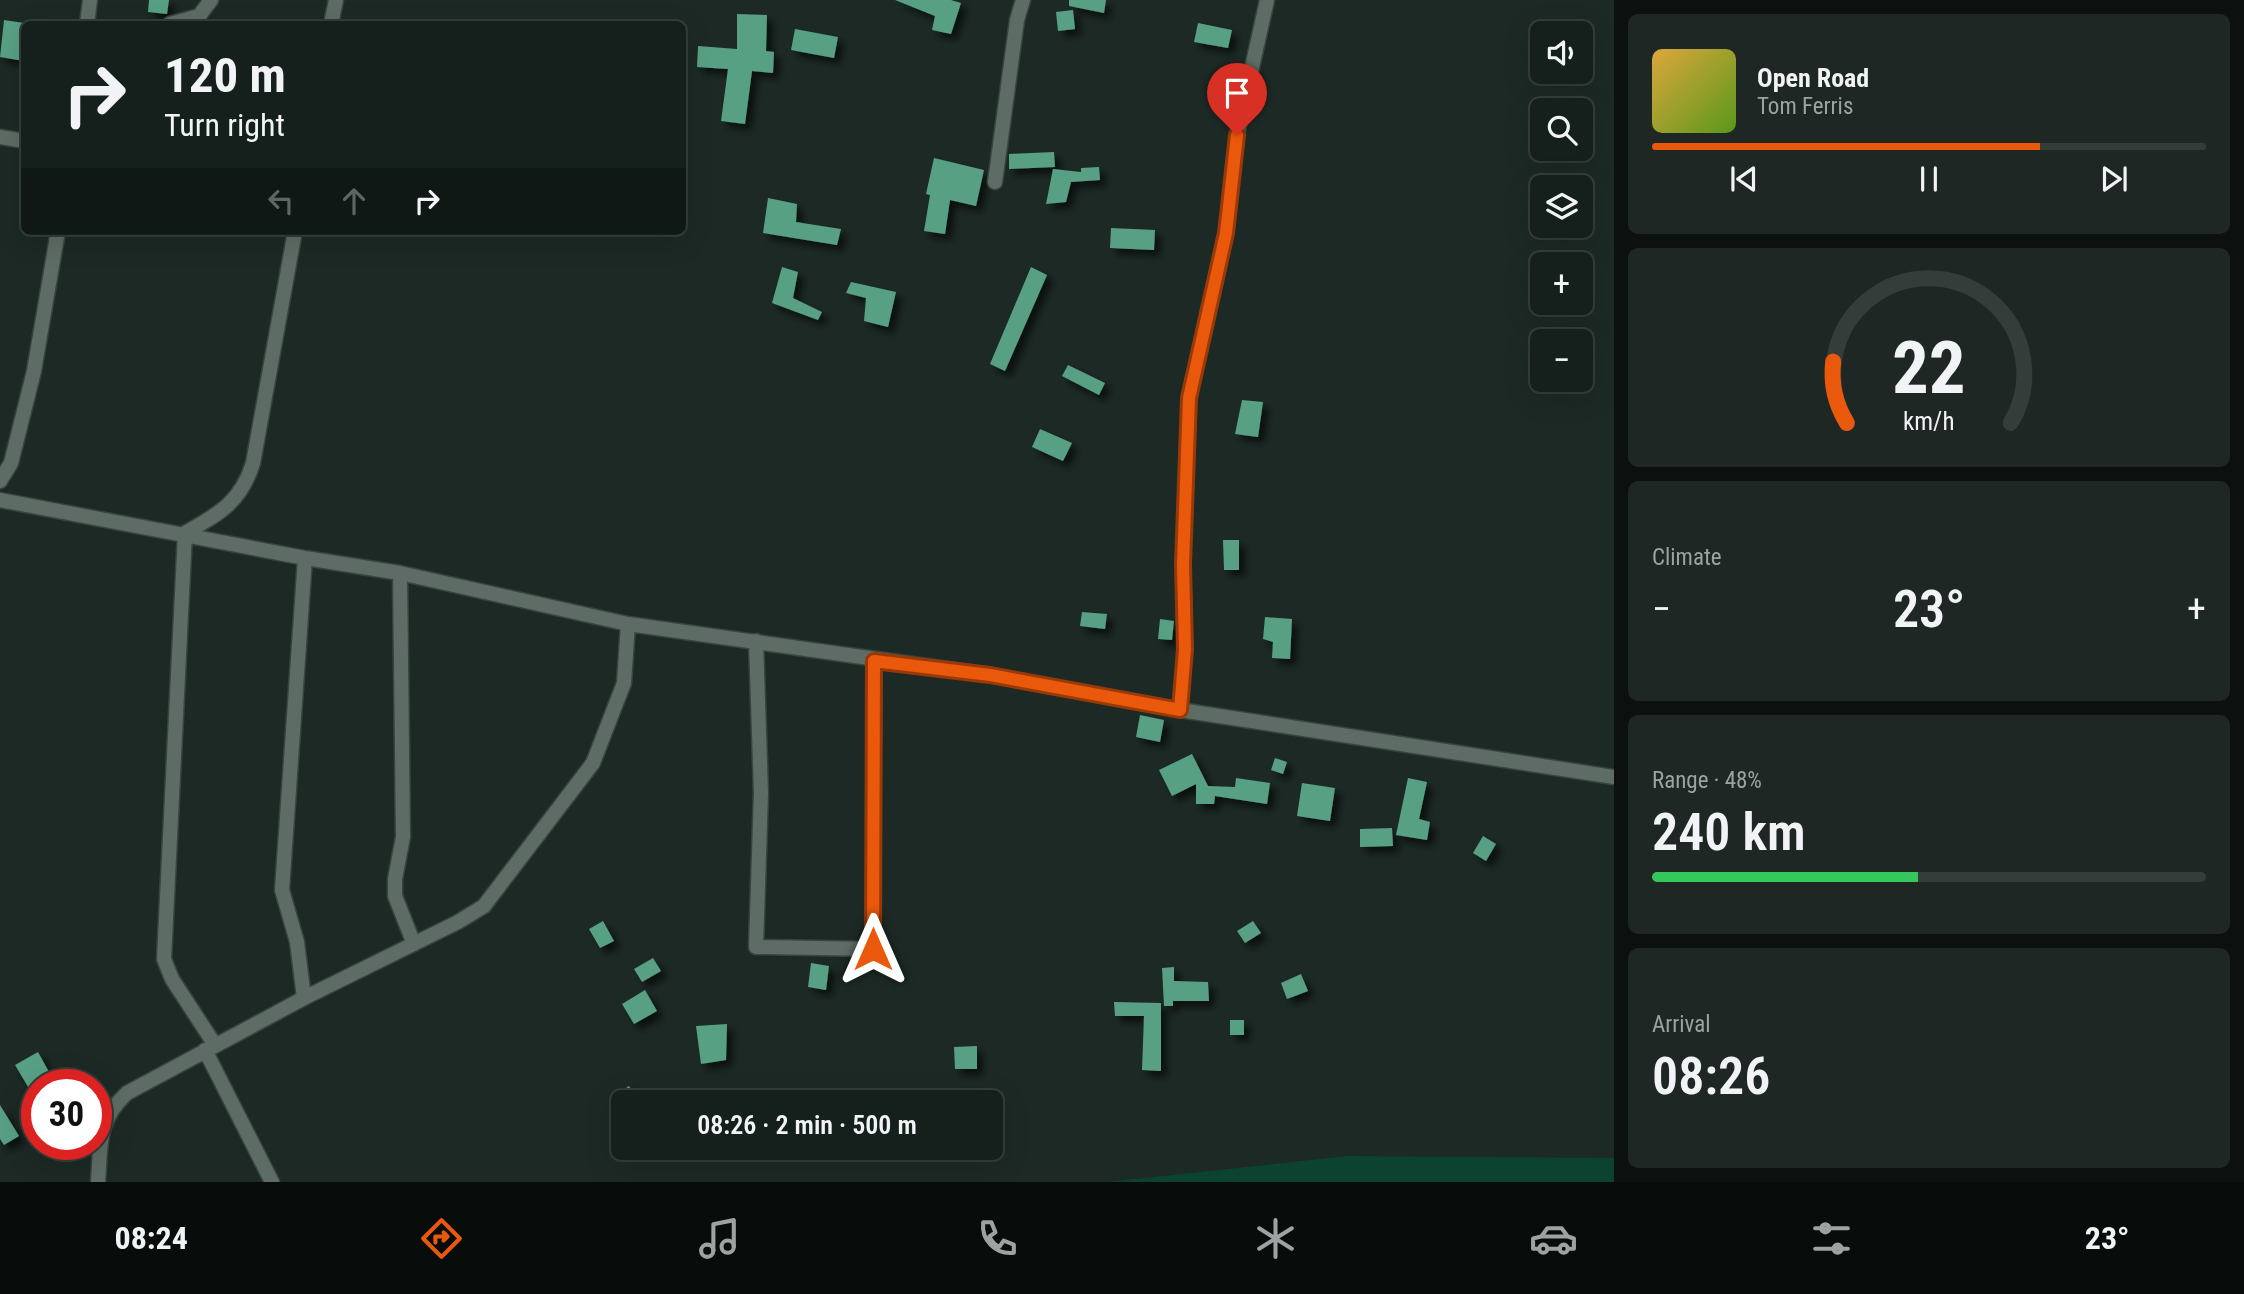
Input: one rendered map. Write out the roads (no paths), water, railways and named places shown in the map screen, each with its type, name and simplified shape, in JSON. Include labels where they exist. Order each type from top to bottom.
[{"type":"street","points":[[87,21],[90,0]]},
{"type":"street","points":[[181,21],[199,16],[211,0]]},
{"type":"street","points":[[332,21],[336,0]]},
{"type":"street","points":[[995,182],[1017,20],[1023,0]]},
{"type":"street","points":[[1180,710],[1185,649],[1183,564],[1189,398],[1226,233],[1237,135],[1267,0]]},
{"type":"street","points":[[0,137],[21,140]]},
{"type":"street","points":[[0,481],[11,463],[34,371],[57,235]]},
{"type":"street","points":[[185,533],[217,515],[246,486],[253,463],[294,235]]},
{"type":"street","points":[[0,500],[185,533],[305,558],[400,573],[628,624],[756,641],[874,661],[990,675],[1180,710],[1614,777]]},
{"type":"street","points":[[185,533],[164,959],[210,1048],[272,1182]]},
{"type":"street","points":[[304,998],[297,942],[282,890],[305,558]]},
{"type":"street","points":[[400,573],[403,837],[395,879],[395,896],[414,944]]},
{"type":"street","points":[[97,1182],[102,1133],[109,1110],[127,1093],[484,906],[593,763],[624,683],[628,624]]},
{"type":"street","points":[[756,641],[761,793],[757,947],[873,949],[874,661]]}]
